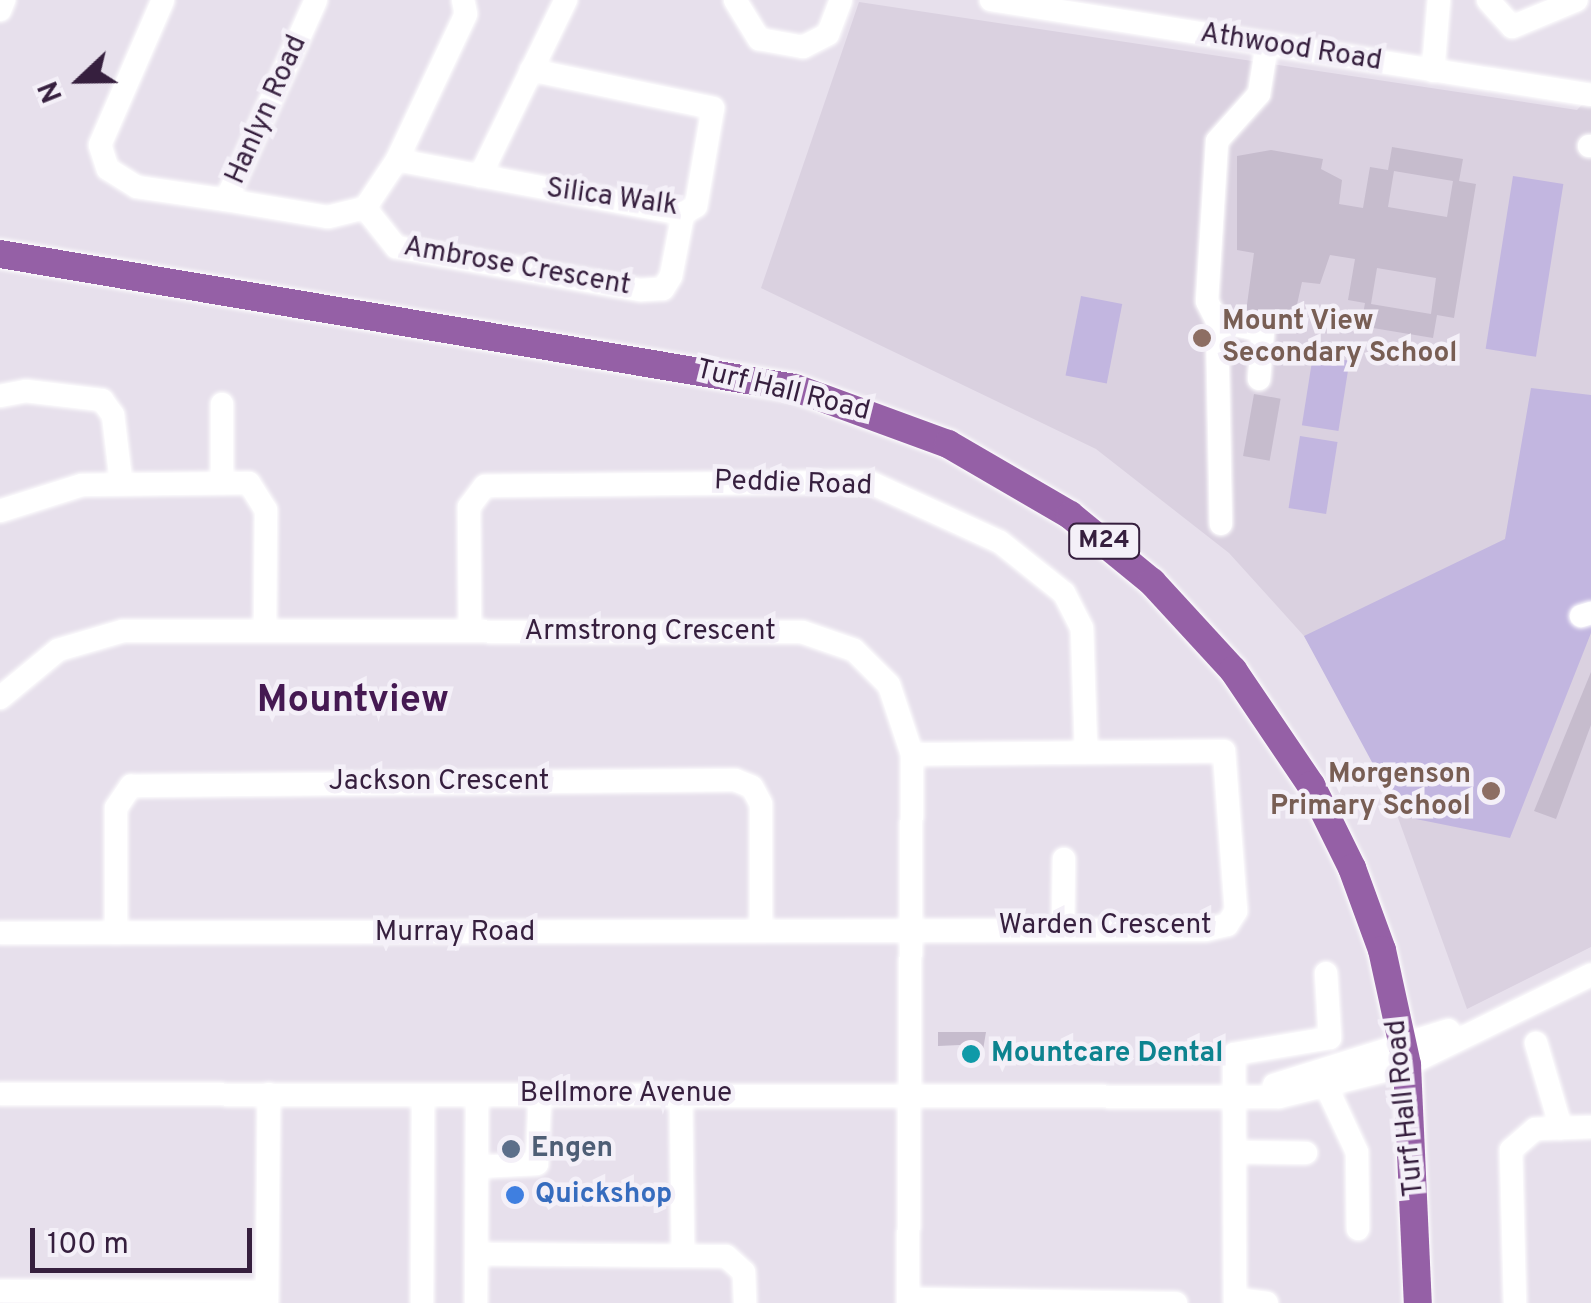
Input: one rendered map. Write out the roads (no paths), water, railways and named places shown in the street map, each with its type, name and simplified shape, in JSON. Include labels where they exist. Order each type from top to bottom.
[{"type":"main road","name":"Turf Hall Road","points":[[0,254],[795,388],[886,417],[999,470],[1152,582],[1263,709],[1352,868],[1405,1056],[1418,1303]]},
{"type":"street","points":[[0,10],[4,0]]},
{"type":"street","points":[[163,0],[100,145],[108,169],[137,187],[226,200]]},
{"type":"street","name":"Hanlyn Road","points":[[316,0],[226,200],[328,218],[365,208]]},
{"type":"street","points":[[365,208],[397,160],[466,14],[463,0]]},
{"type":"street","points":[[480,176],[566,0]]},
{"type":"street","points":[[734,0],[759,39],[804,47],[828,34],[841,0]]},
{"type":"street","name":"Athwood Road","points":[[991,0],[1591,95]]},
{"type":"street","points":[[1433,70],[1439,0]]},
{"type":"street","points":[[1488,0],[1512,27],[1576,0]]},
{"type":"street","points":[[1221,524],[1217,321],[1207,301],[1217,141],[1259,94],[1267,44]]},
{"type":"street","name":"Silica Walk","points":[[397,160],[683,214],[696,206],[713,108],[530,70]]},
{"type":"street","name":"Ambrose Crescent","points":[[365,208],[396,248],[641,290],[663,289],[671,276],[683,214]]},
{"type":"street","points":[[1217,321],[1263,332],[1259,379]]},
{"type":"street","points":[[0,396],[26,391],[102,400],[113,415],[121,481]]},
{"type":"street","points":[[222,404],[222,479]]},
{"type":"street","points":[[0,511],[66,488],[121,481],[222,479],[249,483],[263,497],[266,630]]},
{"type":"street","name":"Peddie Road","points":[[470,631],[469,507],[485,486],[869,482],[1000,542],[1064,592],[1082,628],[1086,747]]},
{"type":"street","name":"Armstrong Crescent","points":[[0,698],[31,666],[90,638],[266,630],[818,634],[880,672],[902,712],[912,754],[908,1301]]},
{"type":"street","name":"Warden Crescent","points":[[910,926],[1205,930],[1228,925],[1236,912],[1224,751],[1086,747],[912,754]]},
{"type":"street","name":"Jackson Crescent","points":[[116,933],[116,808],[131,786],[735,780],[752,787],[762,804],[761,931]]},
{"type":"street","points":[[1064,859],[1064,928]]},
{"type":"street","name":"Murray Road","points":[[0,933],[761,931],[910,926]]},
{"type":"street","points":[[1405,1056],[1591,956]]},
{"type":"street","points":[[1267,1303],[1235,1301],[1237,1152],[1245,1094],[1236,1051],[1330,1038],[1326,973]]},
{"type":"street","points":[[1405,1056],[1591,974]]},
{"type":"street","points":[[1536,1044],[1561,1128]]},
{"type":"street","name":"Bellmore Avenue","points":[[0,1094],[1245,1094],[1327,1088],[1405,1056]]},
{"type":"street","name":"Bellmore Avenue","points":[[1245,1094],[1405,1056]]},
{"type":"street","points":[[1327,1088],[1356,1149],[1358,1229]]},
{"type":"street","points":[[0,1292],[113,1298],[267,1298],[268,1094]]},
{"type":"street","points":[[477,1163],[528,1149],[534,1094]]},
{"type":"street","points":[[477,1163],[537,1164],[534,1094]]},
{"type":"street","points":[[682,1094],[683,1256]]},
{"type":"street","points":[[422,1303],[423,1095]]},
{"type":"street","points":[[476,1303],[477,1095]]},
{"type":"street","points":[[1516,1303],[1511,1150],[1526,1133],[1591,1127]]},
{"type":"street","points":[[1237,1152],[1306,1153]]},
{"type":"street","points":[[477,1254],[733,1258],[744,1272],[746,1303]]},
{"type":"street","points":[[908,1301],[1176,1303]]},
{"type":"place","name":"Mount View Secondary School","points":[[1202,338]]},
{"type":"place","name":"Morgenson Primary School","points":[[1491,791]]},
{"type":"place","name":"Mountcare Dental","points":[[971,1054]]},
{"type":"place","name":"Engen","points":[[511,1149]]},
{"type":"place","name":"Quickshop","points":[[515,1195]]},
{"type":"district","name":"Mountview","points":[[353,702]]}]
